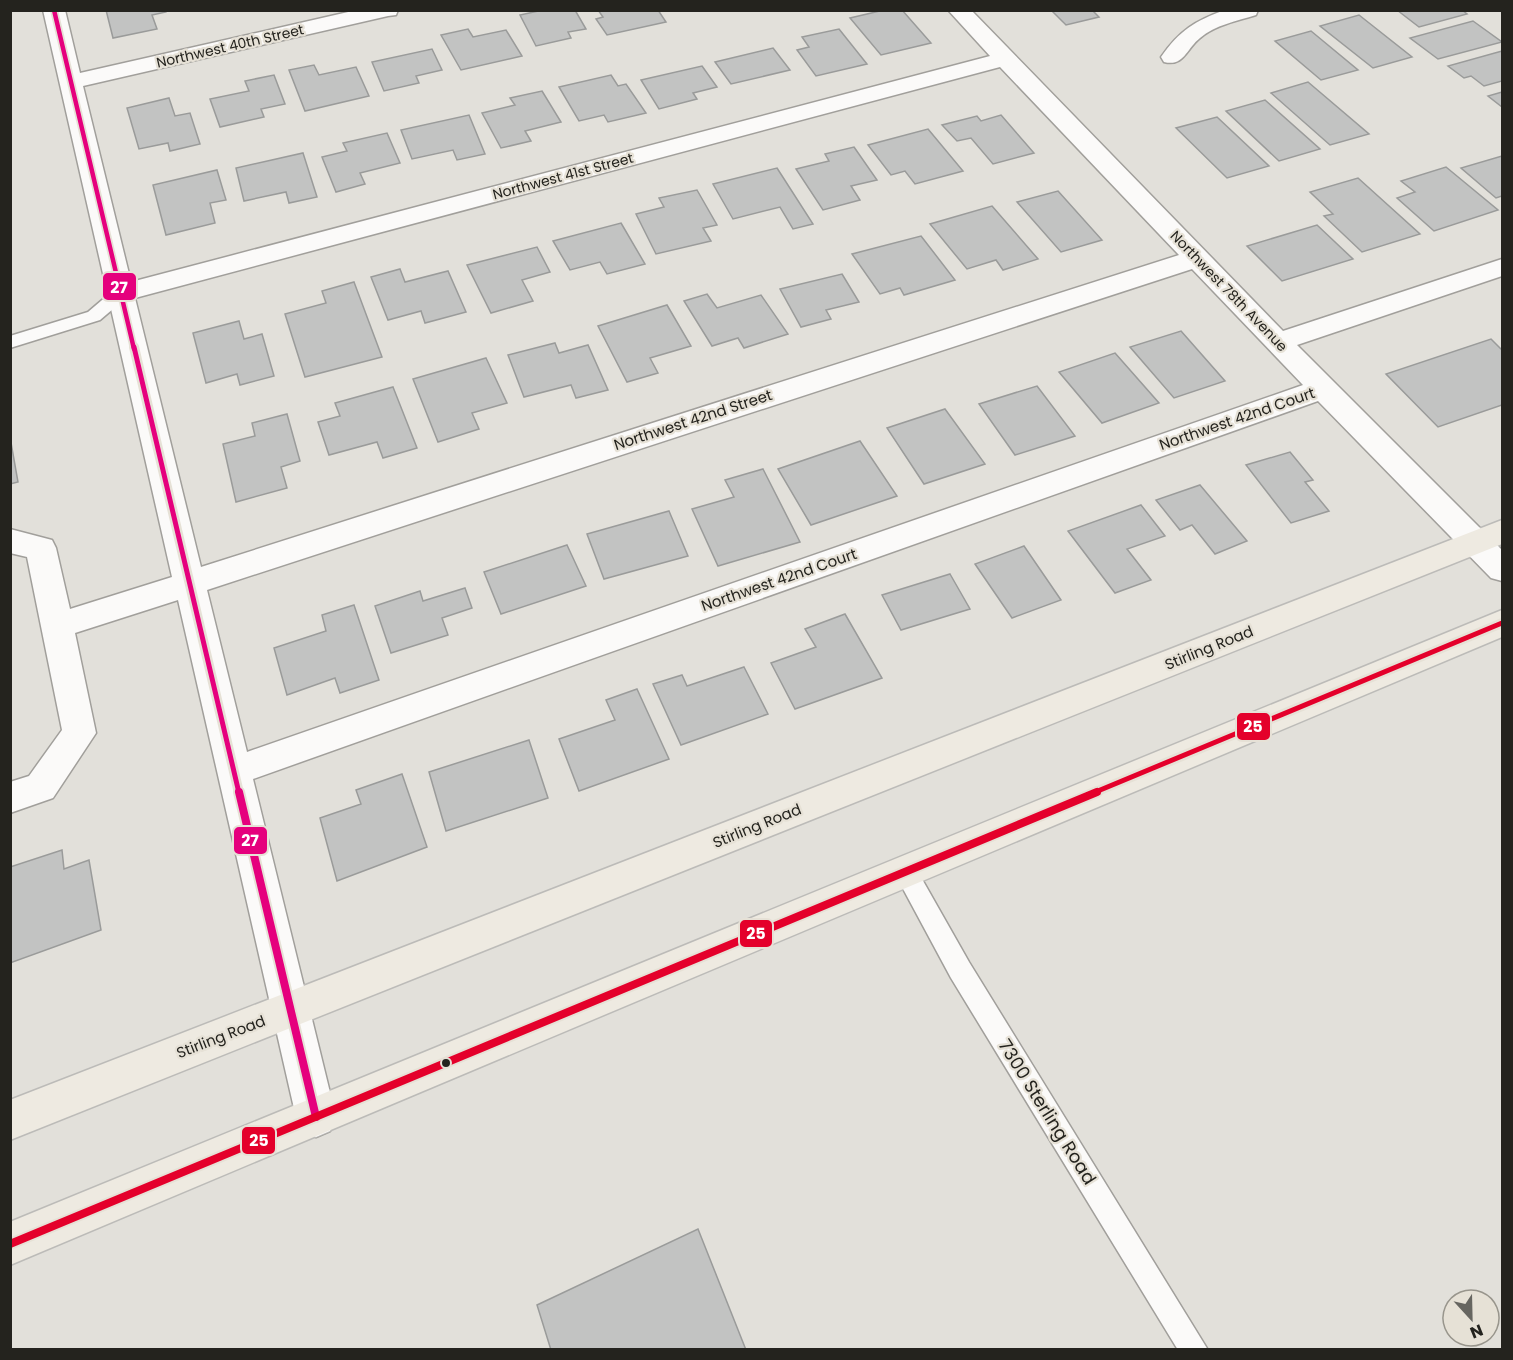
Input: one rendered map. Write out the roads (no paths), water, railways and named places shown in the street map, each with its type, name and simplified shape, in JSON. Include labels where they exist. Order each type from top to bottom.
[{"type":"main road","name":"Stirling Road","points":[[10,1120],[1490,537]]},
{"type":"main road","points":[[10,1244],[1503,623]]},
{"type":"street","points":[[54,10],[315,1118]]},
{"type":"street","name":"Northwest 40th Street","points":[[72,82],[388,10]]},
{"type":"street","name":"Northwest 78th Avenue","points":[[958,10],[1323,388],[1490,537],[1503,569]]},
{"type":"street","points":[[1173,57],[1191,34],[1207,24],[1248,10]]},
{"type":"street","name":"Northwest 41st Street","points":[[121,293],[1005,59]]},
{"type":"street","name":"Northwest 42nd Street","points":[[58,626],[1197,258]]},
{"type":"street","points":[[1278,342],[1503,267]]},
{"type":"street","name":"Northwest 42nd Court","points":[[234,771],[1323,388]]},
{"type":"street","points":[[10,798],[41,787],[79,734],[41,548],[14,541]]},
{"type":"lane","points":[[10,342],[94,316],[121,293]]},
{"type":"lane","name":"7300 Sterling Road","points":[[906,872],[960,970],[1194,1350]]}]
